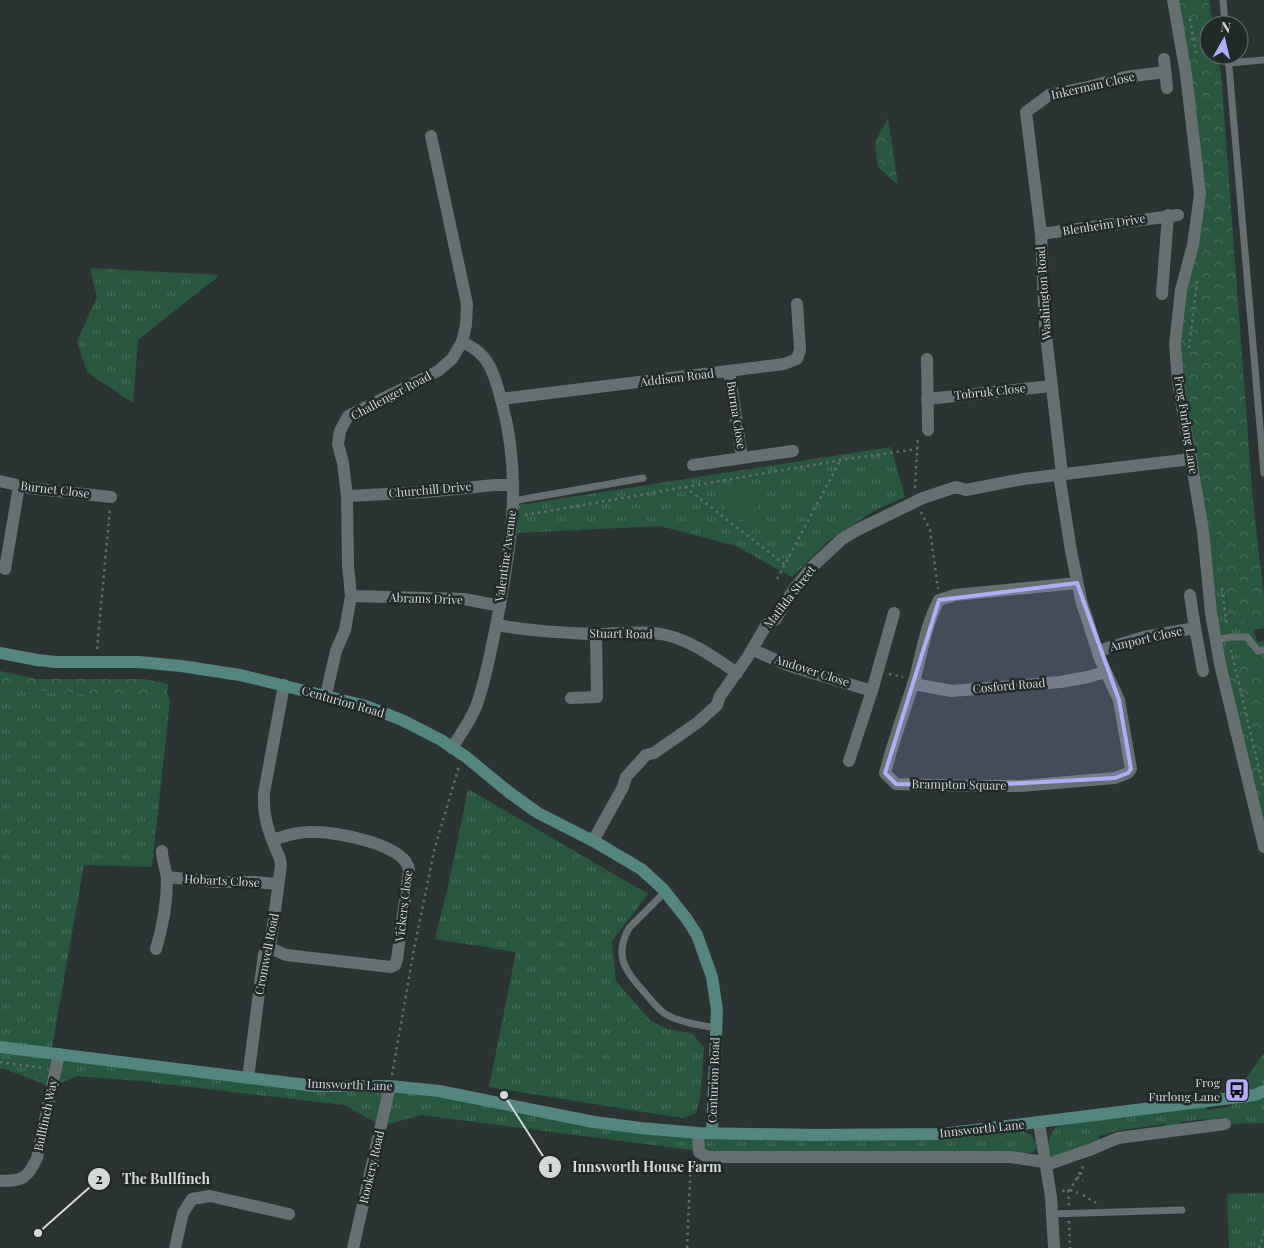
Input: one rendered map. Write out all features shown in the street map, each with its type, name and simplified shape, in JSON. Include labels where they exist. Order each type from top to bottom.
[{"type":"street","name":"Frog Furlong Lane","points":[[1173,0],[1186,74],[1200,194],[1193,245],[1181,290],[1176,344],[1178,382],[1203,531],[1211,613],[1222,639],[1220,664],[1249,777],[1264,847]]},
{"type":"street","name":"Inkerman Close","points":[[1026,112],[1049,95],[1084,88],[1165,66],[1167,88]]},
{"type":"street","name":"Washington Road","points":[[1026,112],[1041,234],[1045,327],[1060,474]]},
{"type":"street","name":"Challenger Road","points":[[326,695],[336,651],[345,630],[351,596],[347,496],[343,463],[338,444],[340,431],[348,416],[438,371],[452,359],[462,342],[466,325],[466,304],[432,136]]},
{"type":"street","name":"Blenheim Drive","points":[[1041,234],[1172,215],[1162,294]]},
{"type":"street","name":"Addison Road","points":[[501,399],[784,364],[797,359],[800,350],[798,304]]},
{"type":"street","name":"Valentine Avenue","points":[[457,751],[478,703],[497,625],[507,572],[513,517],[512,448],[494,373],[486,359],[471,346],[462,342]]},
{"type":"street","points":[[927,360],[928,430]]},
{"type":"street","name":"Burma Close","points":[[729,371],[742,458]]},
{"type":"street","name":"Tobruk Close","points":[[927,398],[1052,386]]},
{"type":"street","name":"Burma Close","points":[[693,465],[793,451]]},
{"type":"street","name":"Matilda Street","points":[[593,841],[623,787],[626,777],[646,755],[654,753],[706,716],[717,705],[720,696],[753,650],[767,624],[775,620],[794,589],[827,552],[857,530],[915,502],[956,487],[966,490],[1004,482],[1060,474],[1191,459]]},
{"type":"street","name":"Brampton Square","points":[[939,600],[932,613],[885,773],[896,784],[1021,786],[1115,778],[1128,773],[1131,769],[1119,700],[1105,672],[1077,583],[1060,474]]},
{"type":"street","name":"Burnet Close","points":[[0,481],[29,488],[111,497]]},
{"type":"street","name":"Churchill Drive","points":[[347,496],[427,492],[494,484],[513,485]]},
{"type":"street","points":[[5,569],[19,486]]},
{"type":"street","points":[[939,600],[955,595],[1077,583]]},
{"type":"street","name":"Amport Close","points":[[1190,595],[1203,671]]},
{"type":"street","name":"Abrams Drive","points":[[351,596],[464,600],[500,606]]},
{"type":"street","points":[[850,761],[894,613]]},
{"type":"street","name":"Stuart Road","points":[[497,625],[526,630],[596,634],[649,632],[668,636],[709,654],[737,673]]},
{"type":"street","name":"Amport Close","points":[[1098,651],[1144,636],[1195,628]]},
{"type":"street","points":[[571,698],[597,698],[596,634]]},
{"type":"street","name":"Andover Close","points":[[753,650],[790,666],[872,690]]},
{"type":"street","name":"Centurion Road","points":[[0,653],[57,662],[157,663],[240,675],[366,706],[402,720],[457,751],[510,793],[538,812],[642,869],[665,892],[686,918],[706,958],[716,994],[712,1133]]},
{"type":"street","name":"Cosford Road","points":[[913,682],[952,691],[1060,682],[1105,672]]},
{"type":"street","name":"Cromwell Road","points":[[248,1078],[264,954],[270,948],[278,884],[280,860],[264,818],[264,793],[284,685]]},
{"type":"street","name":"Vickers Close","points":[[270,948],[286,955],[391,968],[395,965],[397,959],[409,875],[408,864],[401,857],[370,841],[355,837],[307,832],[272,840]]},
{"type":"street","name":"Hobarts Close","points":[[156,949],[163,924],[167,877],[162,860],[162,851]]},
{"type":"street","name":"Hobarts Close","points":[[167,877],[216,882],[278,884]]},
{"type":"street","name":"Innsworth Lane","points":[[0,1047],[315,1086],[390,1086],[439,1090],[594,1122],[698,1133],[814,1135],[942,1134],[1232,1098],[1264,1091]]},
{"type":"street","name":"Bullfinch Way","points":[[0,1181],[16,1181],[30,1174],[37,1158],[58,1054]]},
{"type":"street","name":"Rookery Road","points":[[353,1248],[390,1086]]},
{"type":"street","points":[[1039,1123],[1050,1192],[1054,1248]]},
{"type":"street","name":"Innsworth Lane","points":[[700,1152],[707,1156],[1010,1157],[1046,1164],[1092,1149],[1118,1138],[1225,1124]]},
{"type":"street","points":[[698,1133],[700,1152]]},
{"type":"street","points":[[175,1248],[183,1213],[192,1199],[210,1196],[271,1214],[289,1214]]},
{"type":"lane","points":[[1223,0],[1224,15]]},
{"type":"lane","points":[[1249,60],[1264,60]]},
{"type":"lane","points":[[1229,65],[1264,474]]},
{"type":"lane","points":[[513,501],[642,478]]},
{"type":"lane","points":[[1222,639],[1247,637],[1258,651],[1264,650]]},
{"type":"lane","name":"Centurion Road","points":[[665,892],[629,928],[622,948],[624,964],[657,1007],[667,1015],[716,1028]]},
{"type":"lane","points":[[1052,1214],[1182,1210]]},
{"type":"path","points":[[1190,18],[1196,54]]},
{"type":"path","points":[[1189,355],[1198,276]]},
{"type":"path","points":[[513,517],[841,460],[917,449],[915,502],[930,530],[939,600]]},
{"type":"path","points":[[777,579],[841,460]]},
{"type":"path","points":[[685,487],[785,564]]},
{"type":"path","points":[[97,649],[111,497]]},
{"type":"path","points":[[1221,582],[1222,639],[1264,788]]},
{"type":"path","points":[[878,671],[913,682]]},
{"type":"path","points":[[390,1086],[434,851],[457,751]]},
{"type":"path","points":[[0,1062],[55,1070]]},
{"type":"path","points":[[687,1248],[691,1150],[700,1152]]},
{"type":"path","points":[[1070,1190],[1086,1161]]},
{"type":"path","points":[[1080,1173],[1086,1176]]},
{"type":"path","points":[[1077,1177],[1083,1181]]},
{"type":"path","points":[[1050,1192],[1070,1190],[1078,1193]]},
{"type":"path","points":[[1083,1195],[1099,1205]]},
{"type":"path","points":[[1259,1248],[1264,1234]]},
{"type":"highlighted area","points":[[1077,583],[1119,700],[1131,769],[1128,773],[1115,778],[969,786],[896,784],[885,773],[939,600]]},
{"type":"green space","points":[[1179,0],[1209,0],[1211,15],[1199,15],[1199,65],[1220,65],[1221,74],[1253,502],[1264,597],[1264,619],[1230,626],[1217,534],[1203,531],[1175,344],[1200,194]]},
{"type":"green space","points":[[888,118],[898,185],[878,167],[875,142]]},
{"type":"green space","points":[[90,268],[220,275],[138,340],[133,403],[87,372],[77,341],[97,297]]},
{"type":"green space","points":[[891,447],[905,497],[875,510],[827,542],[792,577],[736,546],[660,526],[517,533],[519,505]]},
{"type":"green space","points":[[741,486],[748,487],[753,491],[757,496],[757,510],[753,515],[748,519],[741,520],[734,519],[729,515],[725,510],[724,503],[725,496],[729,491],[734,487]]},
{"type":"green space","points":[[1203,531],[1217,534],[1230,626],[1264,619],[1264,628],[1254,630],[1257,642],[1264,641],[1264,669],[1245,660],[1220,664]]},
{"type":"green space","points":[[1245,660],[1264,669],[1264,847],[1220,664]]},
{"type":"green space","points":[[0,671],[37,679],[144,679],[168,684],[167,693],[170,701],[0,688]]},
{"type":"green space","points":[[0,688],[170,701],[152,867],[84,865],[51,1053],[248,1078],[390,1086],[641,1128],[1020,1130],[1031,1135],[1036,1143],[1036,1149],[1032,1153],[699,1152],[421,1115],[382,1126],[344,1105],[140,1081],[77,1076],[51,1087],[5,1069],[0,1069]]},
{"type":"green space","points":[[468,789],[648,894],[612,941],[616,981],[651,1021],[667,1029],[692,1033],[704,1048],[700,1099],[696,1113],[684,1118],[489,1087],[516,952],[435,939],[448,887]]},
{"type":"green space","points":[[1264,1053],[1264,1123],[1225,1124],[1224,1117],[1218,1117],[1215,1121],[1207,1122],[1206,1119],[1180,1122],[1180,1126],[1165,1128],[1164,1124],[1116,1131],[1099,1136],[1100,1142],[1053,1157],[1050,1153],[1049,1140],[1059,1124],[1206,1105],[1207,1110],[1232,1106],[1232,1098]]},
{"type":"green space","points":[[1264,1193],[1264,1248],[1229,1248],[1227,1194]]},
{"type":"place","name":"Frog Furlong Lane","points":[[1237,1090]]},
{"type":"place","name":"Innsworth House Farm","points":[[504,1095]]},
{"type":"place","name":"The Bullfinch","points":[[38,1233]]}]
